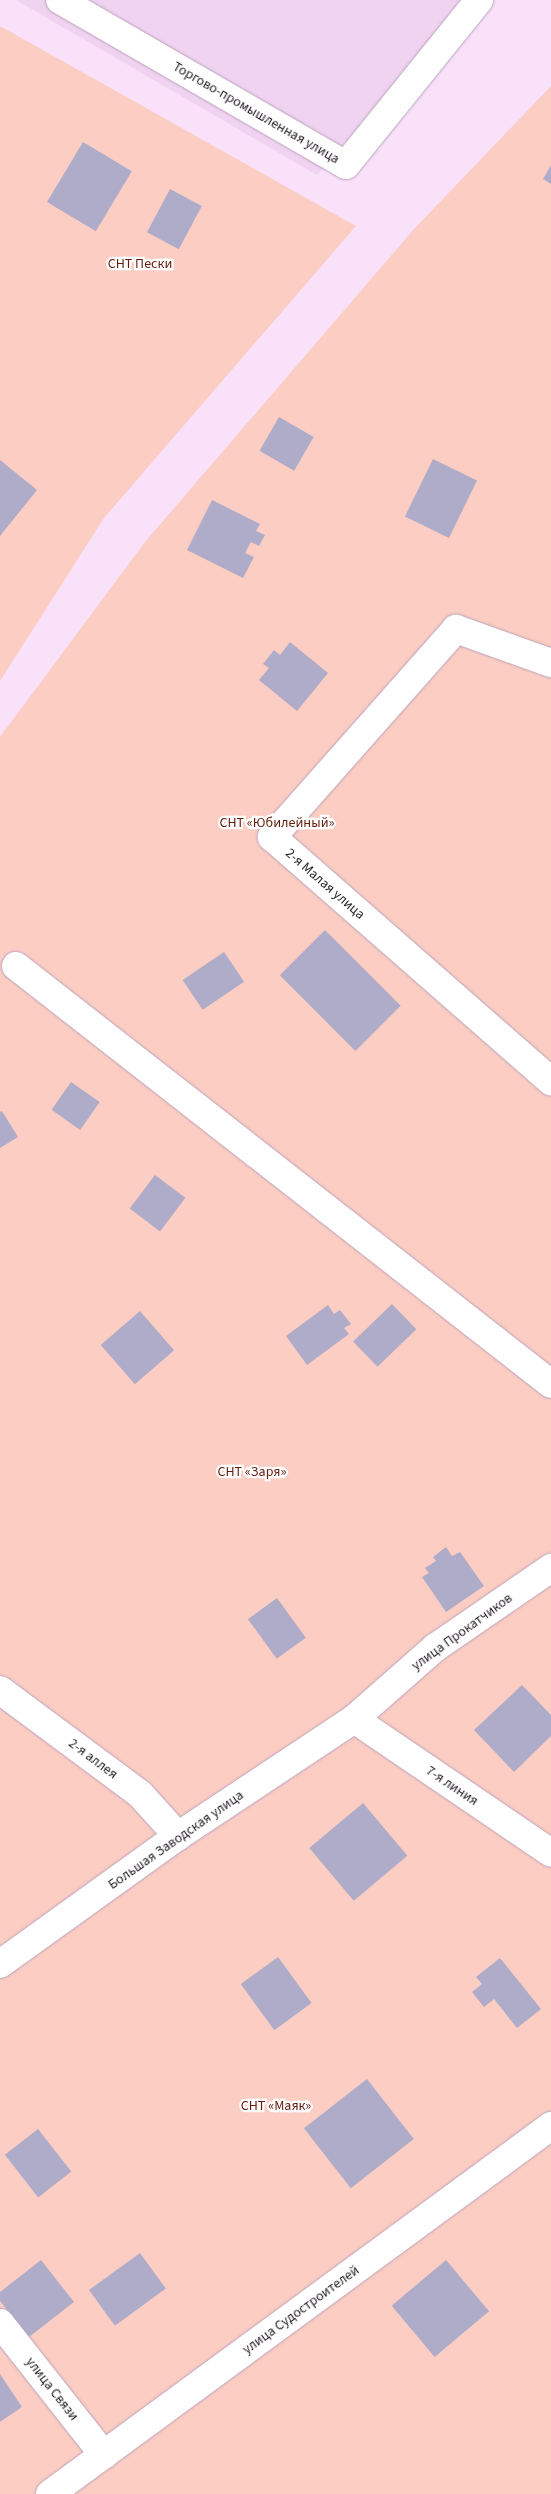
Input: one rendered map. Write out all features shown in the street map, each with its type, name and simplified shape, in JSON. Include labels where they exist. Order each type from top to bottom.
[{"type":"street","name":"Торгово-промышленная улица","points":[[60,0],[346,165],[479,0]]},
{"type":"street","name":"2-я Малая улица","points":[[551,664],[456,629],[272,837],[551,1081]]},
{"type":"street","points":[[16,966],[551,1384]]},
{"type":"street","name":"улица Прокатчиков","points":[[354,1718],[436,1647],[551,1568]]},
{"type":"street","name":"2-я аллея","points":[[0,1690],[140,1794],[178,1836]]},
{"type":"street","name":"Большая Заводская улица","points":[[0,1964],[178,1836],[354,1718]]},
{"type":"street","name":"7-я линия","points":[[354,1718],[551,1853]]},
{"type":"street","name":"улица Судостроителей","points":[[50,2494],[551,2126]]},
{"type":"street","name":"улица Связи","points":[[0,2323],[104,2455]]},
{"type":"shaded area","points":[[16,0],[469,0],[317,175]]},
{"type":"green space","name":"СНТ Пески","points":[[0,26],[356,226],[104,518],[0,681]]},
{"type":"green space","points":[[551,86],[551,2494],[0,2494],[0,737],[145,542],[414,229]]},
{"type":"building","points":[[83,142],[132,171],[96,231],[47,202]]},
{"type":"building","points":[[551,165],[551,184],[543,179]]},
{"type":"building","points":[[170,189],[202,206],[179,249],[147,232]]},
{"type":"building","points":[[279,417],[314,437],[294,471],[260,451]]},
{"type":"building","points":[[433,459],[477,480],[449,538],[405,517]]},
{"type":"building","points":[[0,460],[37,490],[0,536]]},
{"type":"building","points":[[212,500],[260,524],[256,531],[265,535],[259,546],[251,542],[245,553],[254,557],[243,578],[187,550]]},
{"type":"building","points":[[290,642],[328,673],[297,711],[259,680],[269,668],[263,664],[274,650],[280,655]]},
{"type":"building","points":[[325,930],[401,1006],[355,1051],[280,975]]},
{"type":"building","points":[[224,952],[244,982],[203,1010],[183,980]]},
{"type":"building","points":[[71,1082],[100,1102],[80,1130],[51,1110]]},
{"type":"building","points":[[2,1111],[18,1137],[0,1148],[0,1112]]},
{"type":"building","points":[[155,1175],[185,1198],[160,1231],[130,1209]]},
{"type":"building","points":[[392,1304],[416,1329],[377,1367],[353,1342]]},
{"type":"building","points":[[328,1305],[334,1314],[340,1310],[351,1324],[344,1328],[349,1334],[307,1365],[286,1336]]},
{"type":"building","points":[[140,1311],[174,1350],[135,1384],[101,1345]]},
{"type":"building","points":[[446,1547],[452,1556],[460,1552],[484,1586],[446,1612],[422,1577],[429,1573],[425,1568],[436,1561],[433,1557]]},
{"type":"building","points":[[277,1598],[306,1638],[277,1659],[248,1619]]},
{"type":"building","points":[[522,1685],[551,1715],[551,1736],[514,1772],[474,1730]]},
{"type":"building","points":[[363,1803],[407,1856],[354,1901],[309,1848]]},
{"type":"building","points":[[278,1957],[312,2003],[274,2030],[241,1984]]},
{"type":"building","points":[[500,1958],[541,2009],[517,2028],[494,1999],[484,2007],[472,1992],[482,1984],[476,1977]]},
{"type":"building","points":[[367,2079],[414,2139],[351,2188],[304,2128]]},
{"type":"building","points":[[38,2129],[71,2172],[38,2197],[5,2155]]},
{"type":"building","points":[[140,2253],[166,2289],[115,2326],[89,2290]]},
{"type":"building","points":[[41,2260],[74,2302],[29,2337],[0,2301],[0,2292]]},
{"type":"building","points":[[446,2260],[489,2311],[435,2357],[392,2306]]},
{"type":"building","points":[[0,2374],[22,2407],[0,2422]]},
{"type":"park label","name":"СНТ «Юбилейный»","points":[[277,823]]},
{"type":"park label","name":"СНТ «Заря»","points":[[252,1472]]},
{"type":"park label","name":"СНТ «Маяк»","points":[[276,2106]]}]
